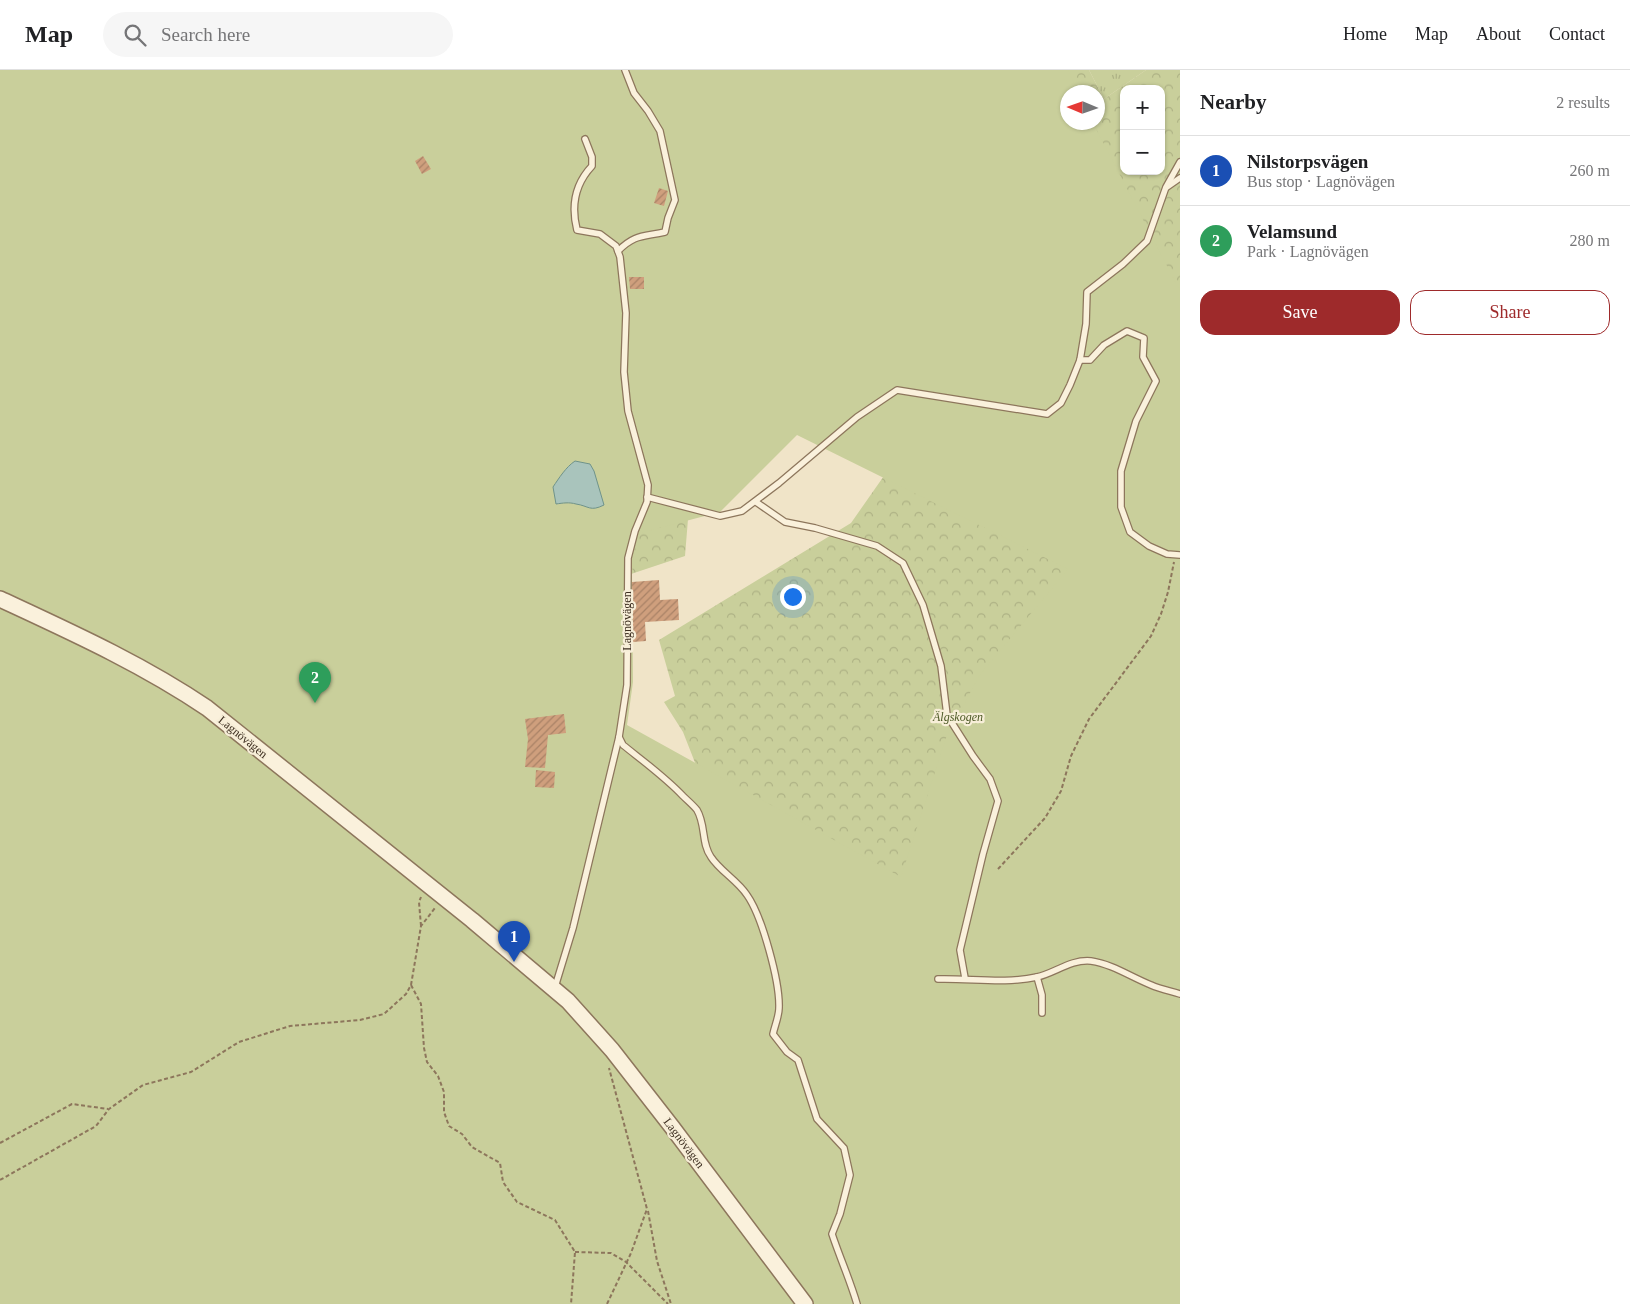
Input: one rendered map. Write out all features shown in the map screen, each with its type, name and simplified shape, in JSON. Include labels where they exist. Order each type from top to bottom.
[{"type":"street","name":"Lagnövägen","points":[[0,599],[119,656],[185,693],[207,708],[427,886],[472,920],[568,1001],[612,1050],[805,1304]]},
{"type":"lane","points":[[585,138],[592,157],[592,166],[586,172],[577,189],[574,206],[577,230],[600,234],[616,246],[618,251],[628,240],[665,232],[675,200],[660,131],[648,110],[634,93],[626,70]]},
{"type":"lane","points":[[647,498],[720,516],[742,511],[756,502],[857,417],[897,390],[1046,414],[1061,403],[1080,360],[1086,324],[1087,292],[1123,264],[1147,241],[1166,187],[1180,162]]},
{"type":"lane","points":[[1166,187],[1180,178]]},
{"type":"lane","name":"Lagnövägen","points":[[554,989],[573,928],[619,737],[627,685],[628,558],[647,498],[648,485],[646,473],[628,411],[624,372],[626,313],[618,251]]},
{"type":"lane","points":[[1080,360],[1090,360],[1104,345],[1127,331],[1144,338],[1144,357],[1156,381],[1136,421],[1121,471],[1121,507],[1130,532],[1149,546],[1167,554],[1178,555]]},
{"type":"lane","points":[[756,502],[785,522],[815,528],[877,546],[904,563],[922,605],[941,666],[947,715],[990,779],[998,801],[960,950],[965,978]]},
{"type":"lane","points":[[619,737],[623,744],[676,789],[697,811],[704,829],[705,844],[711,857],[722,870],[737,882],[757,912],[764,932],[777,989],[779,1009],[773,1034],[787,1052],[798,1060],[817,1120],[844,1148],[850,1175],[840,1214],[832,1234],[857,1304]]},
{"type":"lane","points":[[938,979],[1008,980],[1037,977],[1081,961],[1093,962],[1123,972],[1151,985],[1180,994]]},
{"type":"lane","points":[[1037,977],[1042,995],[1042,1013]]},
{"type":"path","points":[[998,869],[1045,818],[1061,790],[1071,756],[1090,719],[1151,636],[1161,614],[1178,555]]},
{"type":"path","points":[[0,1180],[96,1126],[108,1109],[143,1086],[191,1072],[239,1042],[290,1026],[360,1020],[384,1014],[406,994],[411,985],[421,926],[418,902],[427,886]]},
{"type":"path","points":[[421,926],[436,907]]},
{"type":"path","points":[[411,985],[421,1004],[424,1048],[427,1062],[438,1076],[444,1092],[444,1112],[449,1126],[462,1134],[472,1147],[500,1163],[503,1182],[517,1202],[555,1220],[575,1252],[571,1304]]},
{"type":"path","points":[[612,1050],[609,1070],[648,1209],[657,1261],[669,1304]]},
{"type":"path","points":[[0,1143],[72,1104],[108,1109]]},
{"type":"path","points":[[607,1304],[631,1253],[648,1209]]},
{"type":"path","points":[[575,1252],[611,1253],[626,1262],[669,1304]]},
{"type":"green space","points":[[0,70],[1068,70],[1075,85],[1060,85],[1060,130],[1097,130],[1180,291],[1180,1304],[0,1304]],"holes":[[[797,435],[1068,569],[979,676],[946,738],[901,877],[627,725],[633,682],[632,574],[634,552],[640,533],[720,512]]]},
{"type":"green space","name":"Älgskogen","points":[[804,70],[1089,70],[1097,85],[1060,85],[1060,130],[1105,130],[1105,98],[1120,88],[1120,175],[1165,175],[1165,85],[1124,85],[1146,70],[1180,70],[1180,1304],[969,944],[703,783],[683,732],[664,702],[675,696],[659,640],[851,523],[886,473],[849,376],[688,519],[685,556],[622,577]]},
{"type":"green space","points":[[1089,70],[1146,70],[1124,85],[1120,85],[1120,88],[1105,98],[1105,85],[1097,85]]},
{"type":"water","points":[[575,461],[590,464],[594,471],[604,505],[592,508],[571,503],[556,504],[553,487],[566,469]]},
{"type":"building","points":[[423,156],[431,169],[422,174],[415,161]]},
{"type":"building","points":[[659,188],[668,191],[664,206],[654,203]]},
{"type":"building","points":[[629,277],[644,277],[644,289],[630,289]]},
{"type":"building","points":[[659,580],[660,600],[678,599],[679,620],[645,622],[646,641],[633,642],[632,582]]},
{"type":"building","points":[[564,714],[566,733],[548,735],[545,768],[525,767],[528,739],[525,719]]},
{"type":"building","points":[[536,770],[555,772],[554,788],[535,787]]},
{"type":"place","name":"Velamsund","points":[[315,703]]},
{"type":"place","name":"Nilstorpsvägen","points":[[514,962]]}]
